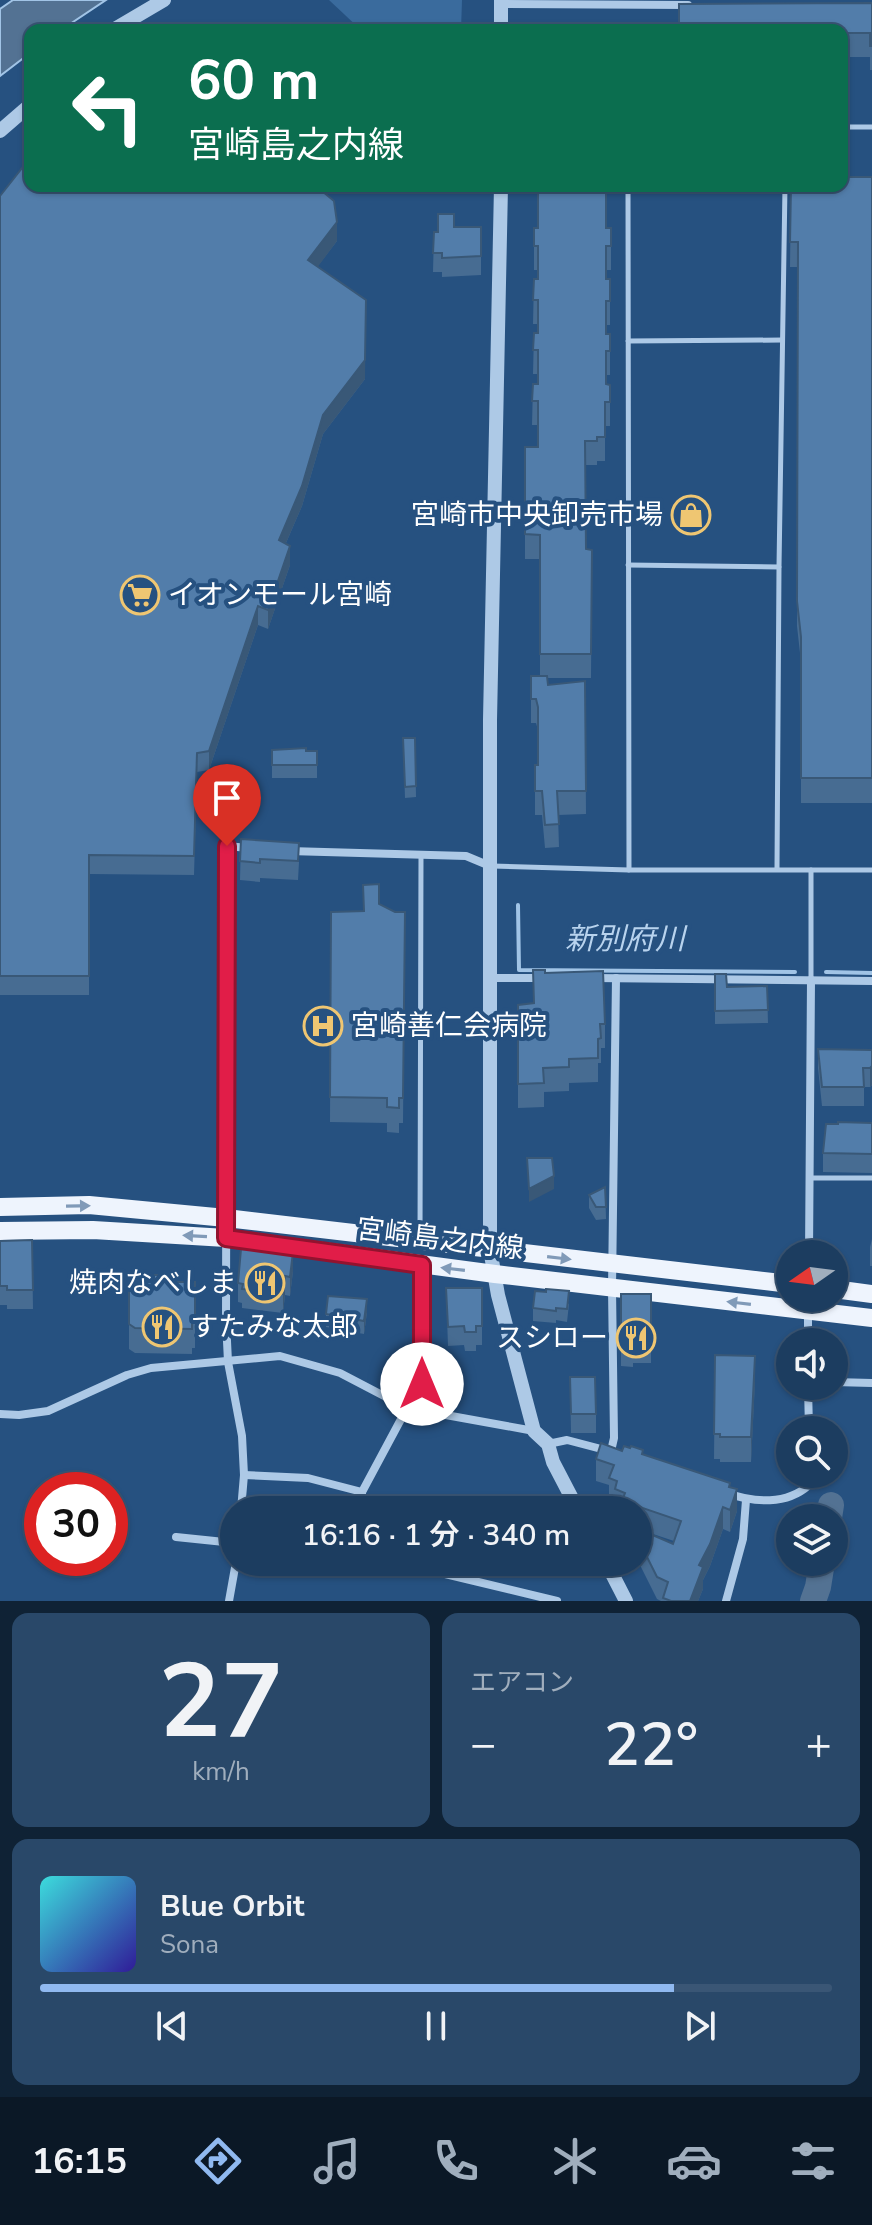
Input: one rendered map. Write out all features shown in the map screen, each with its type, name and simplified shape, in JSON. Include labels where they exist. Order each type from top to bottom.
[{"type":"main road","name":"宮崎島之内線","points":[[0,1207],[89,1205],[226,1218],[776,1282]]},
{"type":"main road","name":"宮崎島之内線","points":[[0,1231],[93,1230],[226,1238],[776,1307]]},
{"type":"main road","points":[[848,1291],[872,1294]]},
{"type":"main road","name":"宮崎島之内線","points":[[817,1312],[872,1318]]},
{"type":"street","points":[[123,24],[164,0]]},
{"type":"street","points":[[501,24],[501,2],[705,5]]},
{"type":"street","points":[[0,131],[24,110]]},
{"type":"street","points":[[501,192],[492,544],[490,1249],[510,1344],[534,1431],[548,1444],[553,1462],[571,1496]]},
{"type":"street","points":[[242,1496],[242,1436],[228,1362],[227,846],[258,849]]},
{"type":"street","points":[[273,850],[466,856],[491,866]]},
{"type":"street","points":[[490,978],[559,978]]},
{"type":"street","points":[[588,978],[872,981]]},
{"type":"street","points":[[611,1451],[614,1438],[612,1288],[616,978]]},
{"type":"street","points":[[809,1240],[811,980]]},
{"type":"street","points":[[422,1265],[422,1411]]},
{"type":"street","points":[[0,1414],[48,1411],[127,1375],[151,1368],[280,1356],[340,1373],[407,1408],[534,1431]]},
{"type":"street","points":[[848,1382],[872,1383]]},
{"type":"street","points":[[362,1496],[407,1408]]},
{"type":"street","points":[[548,1444],[567,1440],[626,1457]]},
{"type":"street","points":[[244,1475],[308,1478],[362,1492]]},
{"type":"street","points":[[716,1489],[746,1500],[767,1500],[797,1496],[806,1488]]},
{"type":"street","points":[[726,1601],[743,1539],[746,1500]]},
{"type":"street","points":[[176,1537],[220,1542]]},
{"type":"street","points":[[229,1601],[233,1576]]},
{"type":"street","points":[[453,1576],[557,1601]]},
{"type":"street","points":[[613,1576],[626,1601]]},
{"type":"lane","points":[[848,127],[872,127]]},
{"type":"lane","points":[[628,192],[629,870]]},
{"type":"lane","points":[[777,869],[785,192]]},
{"type":"lane","points":[[628,341],[782,340]]},
{"type":"lane","points":[[628,565],[779,567]]},
{"type":"lane","points":[[420,1242],[421,855]]},
{"type":"lane","points":[[491,866],[629,870],[872,870]]},
{"type":"lane","points":[[811,870],[811,980]]},
{"type":"lane","points":[[810,1178],[872,1178]]},
{"type":"shaded area","points":[[13,0],[106,0],[70,24],[24,24],[24,58],[0,76],[0,9]]},
{"type":"shaded area","points":[[329,0],[462,0],[461,24],[355,24]]},
{"type":"building","points":[[872,3],[872,46],[870,33],[848,33],[848,24],[679,24],[679,4]]},
{"type":"building","name":"イオンモール宮崎","points":[[24,166],[24,192],[323,192],[334,201],[337,222],[308,260],[366,300],[365,360],[323,415],[302,486],[279,540],[290,546],[268,610],[258,606],[209,751],[197,753],[194,856],[89,855],[89,976],[0,976],[0,196]]},
{"type":"building","points":[[848,177],[872,177],[872,778],[801,778],[801,637],[797,601],[798,242],[790,242],[791,192],[848,192]]},
{"type":"building","points":[[538,192],[606,193],[606,228],[611,228],[611,246],[606,246],[610,301],[606,301],[606,334],[610,334],[610,351],[606,351],[606,384],[610,385],[610,402],[605,402],[605,437],[585,441],[586,549],[592,550],[591,654],[540,654],[540,535],[525,534],[525,447],[538,447],[538,401],[532,401],[533,384],[538,384],[538,350],[533,350],[534,333],[538,333],[538,300],[533,300],[534,279],[538,279],[538,246],[534,246],[534,228],[538,228]]},
{"type":"building","points":[[438,214],[454,214],[454,227],[481,227],[481,256],[442,258],[442,253],[433,253]]},
{"type":"building","points":[[531,676],[547,676],[548,685],[585,681],[586,791],[557,791],[559,824],[545,825],[542,791],[535,791],[538,707],[536,699],[531,699]]},
{"type":"building","points":[[403,738],[415,738],[416,786],[405,787]]},
{"type":"building","points":[[306,748],[306,751],[317,751],[317,765],[272,765],[272,750]]},
{"type":"building","points":[[241,839],[299,843],[298,861],[240,861]]},
{"type":"building","points":[[379,884],[379,904],[395,912],[405,912],[403,1098],[399,1098],[399,1108],[387,1107],[387,1098],[330,1097],[331,912],[364,911],[363,885]]},
{"type":"building","points":[[533,970],[545,970],[545,973],[603,971],[605,1024],[600,1024],[598,1058],[569,1059],[569,1067],[543,1068],[544,1083],[518,1084],[518,1005],[534,1003]]},
{"type":"building","points":[[715,974],[726,974],[727,987],[767,986],[768,1010],[715,1011]]},
{"type":"building","points":[[818,1049],[872,1050],[872,1066],[863,1068],[864,1087],[822,1087]]},
{"type":"building","points":[[872,1123],[872,1154],[823,1153],[826,1124]]},
{"type":"building","points":[[527,1158],[552,1158],[554,1176],[529,1189]]},
{"type":"building","points":[[605,1187],[606,1207],[596,1207],[589,1195]]},
{"type":"building","points":[[32,1240],[33,1290],[7,1290],[7,1286],[0,1286],[0,1241]]},
{"type":"building","points":[[241,1249],[293,1252],[290,1277],[285,1276],[283,1294],[242,1289],[243,1284],[238,1283]]},
{"type":"building","points":[[154,1275],[169,1275],[169,1282],[195,1282],[195,1323],[192,1323],[192,1329],[135,1328],[129,1324],[129,1282],[154,1282]]},
{"type":"building","points":[[446,1288],[482,1288],[482,1326],[476,1326],[476,1332],[465,1332],[464,1326],[448,1327]]},
{"type":"building","points":[[546,1289],[569,1291],[567,1309],[533,1308],[535,1291],[546,1292]]},
{"type":"building","name":"スシロー","points":[[621,1294],[651,1294],[651,1344],[621,1347]]},
{"type":"building","points":[[328,1296],[367,1299],[364,1321],[326,1314]]},
{"type":"building","points":[[715,1355],[755,1356],[751,1437],[720,1437],[720,1434],[714,1434]]},
{"type":"building","points":[[570,1377],[595,1377],[596,1414],[571,1414]]},
{"type":"building","points":[[601,1443],[622,1451],[624,1446],[631,1446],[643,1450],[642,1454],[730,1483],[729,1487],[737,1489],[730,1510],[723,1507],[699,1565],[703,1567],[690,1601],[663,1598],[668,1582],[657,1577],[652,1567],[652,1535],[673,1544],[681,1521],[652,1511],[652,1496],[624,1496],[625,1493],[615,1489],[617,1481],[609,1478],[614,1465],[596,1459]]},
{"type":"waterway","name":"新別府川","points":[[518,905],[519,970],[795,972]]},
{"type":"waterway","name":"新別府川","points":[[826,972],[872,973]]},
{"type":"waterway","name":"新別府川","points":[[813,1601],[820,1576]]},
{"type":"place","name":"宮崎市中央卸売市場","points":[[691,515]]},
{"type":"place","name":"イオンモール宮崎","points":[[140,595]]},
{"type":"place","name":"宮崎善仁会病院","points":[[323,1026]]},
{"type":"place","name":"焼肉なべしま","points":[[265,1283]]},
{"type":"place","name":"すたみな太郎","points":[[162,1327]]},
{"type":"place","name":"スシロー","points":[[636,1338]]},
{"type":"route","points":[[227,846],[226,1238],[422,1265],[422,1384]]}]
